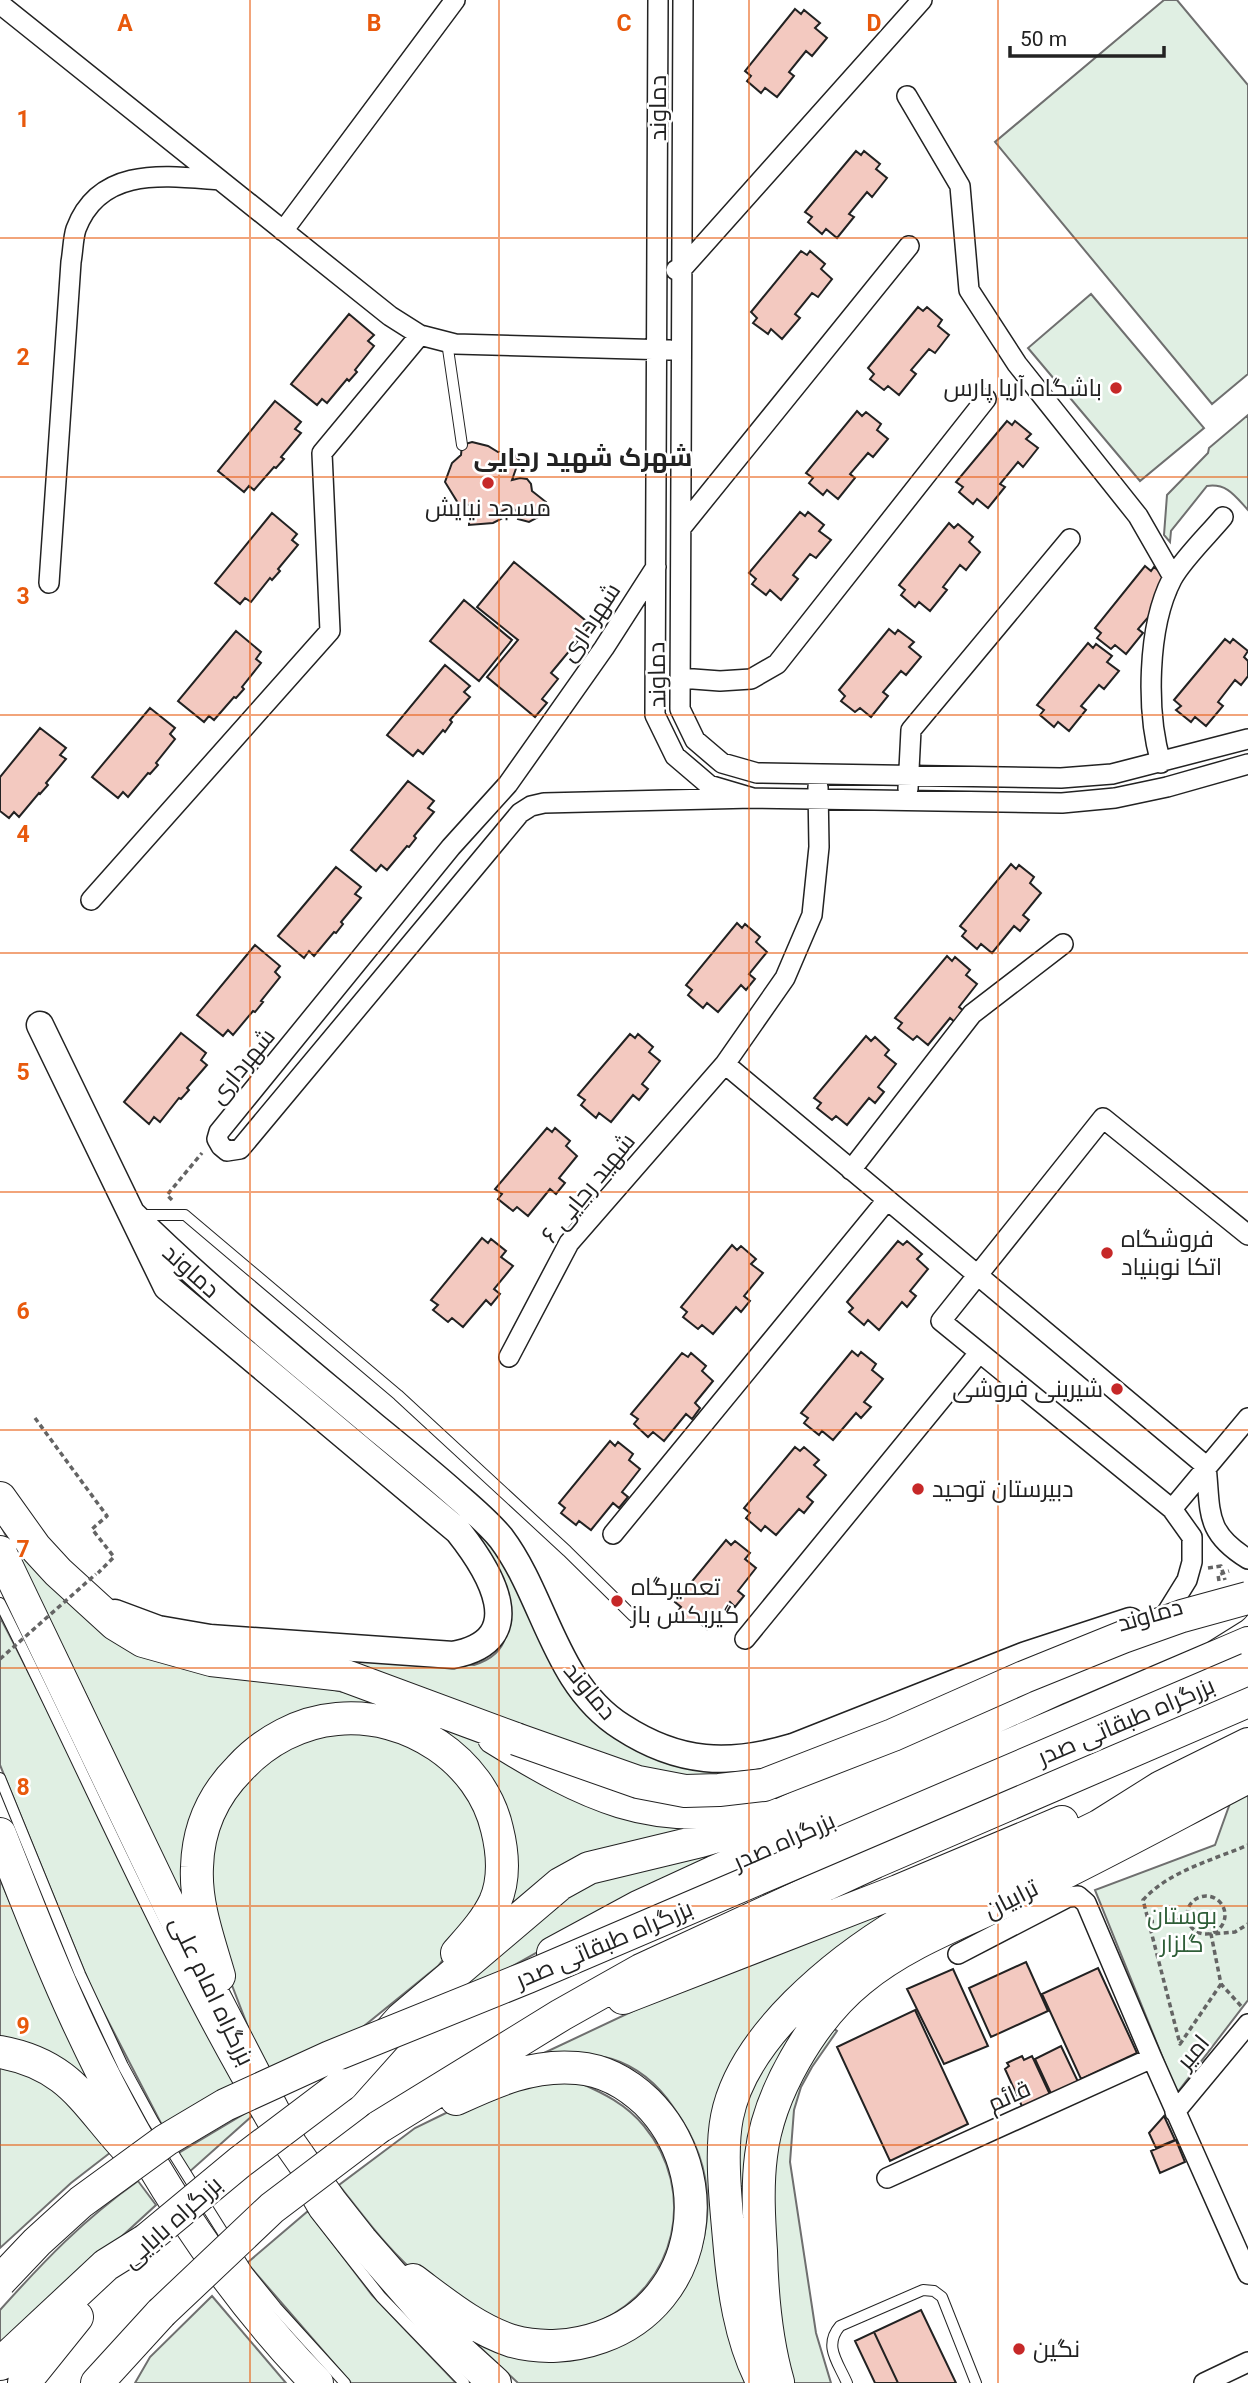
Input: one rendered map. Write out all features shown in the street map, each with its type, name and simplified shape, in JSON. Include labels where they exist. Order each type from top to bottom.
[{"type":"highway","points":[[0,1498],[35,1547],[58,1572],[115,1624],[143,1641],[211,1660],[343,1675],[638,1782],[685,1791],[764,1785],[893,1735],[1123,1637],[1182,1616],[1248,1598]]},
{"type":"highway","name":"بزرگراه امام علی","points":[[0,1552],[197,1963],[291,2145],[361,2240],[453,2345],[495,2383]]},
{"type":"highway","points":[[401,2019],[559,1884],[579,1873],[602,1864],[701,1841],[762,1823],[1200,1627],[1248,1598]]},
{"type":"highway","name":"بزرگراه صدر","points":[[342,2085],[416,2034],[482,1994],[638,1907],[883,1797],[1248,1643]]},
{"type":"highway","name":"بزرگراه طبقاتی صدر","points":[[0,2281],[81,2202],[166,2140],[225,2105],[330,2057],[528,1977],[1248,1669]]},
{"type":"highway","points":[[97,2383],[161,2313],[272,2208],[379,2127],[561,2015],[641,1970],[863,1867],[1248,1701]]},
{"type":"highway","points":[[234,2031],[198,1893],[197,1867],[206,1819],[221,1791],[249,1758],[273,1740],[295,1729],[337,1718],[362,1719],[418,1734],[452,1756],[480,1786],[494,1817],[500,1841],[500,1884],[486,1917],[342,2085]]},
{"type":"highway","points":[[462,1718],[574,1785],[611,1800],[649,1809],[690,1814],[731,1812],[824,1793]]},
{"type":"highway","points":[[763,2383],[746,2340],[733,2276],[725,2156],[727,2118],[732,2101],[757,2052],[816,1984],[883,1934],[904,1921],[1099,1826],[1161,1787],[1248,1744]]},
{"type":"highway","points":[[778,2383],[761,2266],[761,2155],[783,2081],[795,2056],[822,2020],[858,1981],[905,1950],[1024,1893],[1248,1777]]},
{"type":"highway","points":[[561,2015],[636,1994],[898,1891],[1095,1808],[1161,1787]]},
{"type":"highway","points":[[0,1834],[75,2017],[135,2133],[233,2286],[290,2356],[317,2383]]},
{"type":"highway","points":[[0,2052],[33,2062],[64,2079],[91,2104],[114,2136],[168,2188]]},
{"type":"highway","points":[[361,2240],[478,2326],[512,2341],[547,2346],[585,2343],[612,2333],[635,2319],[669,2284],[682,2259],[689,2233],[691,2192],[687,2170],[677,2143],[660,2116],[637,2092],[597,2071],[561,2067],[527,2071],[490,2083],[425,2113],[379,2127]]},
{"type":"highway","name":"بزرگراه بابایی","points":[[23,2383],[72,2322],[146,2240],[240,2162],[342,2085]]},
{"type":"highway","points":[[0,2364],[106,2265],[146,2240]]},
{"type":"highway","points":[[127,2383],[161,2313]]},
{"type":"highway","points":[[290,2356],[307,2383]]},
{"type":"main road","name":"دماوند","points":[[40,1025],[167,1287],[458,1531],[491,1578],[499,1618],[482,1645],[468,1653],[453,1655],[210,1638],[158,1629],[94,1605]]},
{"type":"main road","name":"دماوند","points":[[132,1214],[190,1271],[431,1473],[490,1527],[515,1559],[553,1643],[576,1682],[619,1726],[655,1746],[707,1759],[732,1760],[764,1756],[1026,1655],[1248,1584]]},
{"type":"street","points":[[284,231],[455,0]]},
{"type":"street","points":[[657,270],[681,270],[922,0]]},
{"type":"street","points":[[0,4],[390,316],[420,335],[447,342],[681,351]]},
{"type":"street","points":[[658,5],[686,4]]},
{"type":"street","name":"دماوند","points":[[686,4],[681,270],[680,709],[695,740],[722,763],[757,774],[1061,778],[1111,774],[1248,739]]},
{"type":"street","name":"دماوند","points":[[658,5],[655,715],[675,756],[709,785],[753,798],[1062,803],[1115,799],[1248,764]]},
{"type":"street","points":[[907,96],[960,187],[969,290],[1017,364],[1139,516],[1173,577]]},
{"type":"street","points":[[49,583],[76,229],[93,201],[120,182],[152,176],[220,180]]},
{"type":"street","points":[[681,528],[909,246]]},
{"type":"street","points":[[92,900],[330,631],[322,453],[420,335]]},
{"type":"street","points":[[680,678],[720,681],[751,679],[777,664],[986,399]]},
{"type":"street","points":[[1161,763],[1153,722],[1153,642],[1161,606],[1173,577],[1223,517]]},
{"type":"street","points":[[908,800],[911,730],[1070,539]]},
{"type":"street","name":"شهرداری","points":[[531,806],[520,813],[474,867],[240,1149],[232,1152],[225,1150],[217,1139],[219,1132],[451,847],[508,784],[604,648],[656,567]]},
{"type":"street","name":"شهید رجایی ۶","points":[[509,1357],[569,1243],[725,1064],[785,978],[812,915],[819,847],[818,774]]},
{"type":"street","points":[[508,784],[531,806],[544,803],[753,798]]},
{"type":"street","points":[[451,847],[474,867]]},
{"type":"street","points":[[851,1170],[972,1014],[1063,944]]},
{"type":"street","points":[[725,1064],[1206,1466],[1212,1525],[1235,1551],[1248,1559]]},
{"type":"street","points":[[1141,1652],[1187,1580],[1192,1562],[1192,1537],[1172,1509],[941,1321],[1103,1118],[1248,1235]]},
{"type":"street","points":[[613,1534],[887,1200]]},
{"type":"street","points":[[745,1639],[979,1353]]},
{"type":"street","points":[[1172,1509],[1248,1418]]},
{"type":"street","name":"ترابیان","points":[[958,1954],[1068,1897],[1078,1896],[1086,1903],[1152,2059]]},
{"type":"street","name":"امیر","points":[[1175,2112],[1248,2024]]},
{"type":"street","points":[[1152,2059],[1248,2273]]},
{"type":"street","name":"قائم","points":[[887,2178],[1152,2059]]},
{"type":"street","points":[[1204,2383],[1248,2362]]},
{"type":"lane","points":[[447,342],[461,445]]},
{"type":"lane","points":[[132,1214],[185,1215],[398,1395],[567,1551],[633,1616]]},
{"type":"lane","points":[[0,1603],[174,1963],[233,2075],[274,2144]]},
{"type":"lane","points":[[0,1778],[80,1974],[123,2066],[153,2121],[247,2271],[345,2383]]},
{"type":"lane","points":[[295,2178],[315,2213],[381,2297],[464,2383]]},
{"type":"lane","points":[[847,2383],[831,2346],[832,2336],[841,2326],[923,2290],[934,2291],[942,2297],[976,2383]]},
{"type":"path","points":[[185,1215],[167,1195],[219,1132]]},
{"type":"path","points":[[0,1659],[114,1557],[92,1529],[107,1516],[35,1418]]},
{"type":"path","points":[[1221,1984],[1180,2044],[1143,1900],[1154,1888],[1197,1866],[1248,1846]]},
{"type":"path","points":[[1211,1934],[1221,1927],[1225,1915],[1216,1899],[1198,1898],[1189,1907],[1188,1919],[1199,1933],[1211,1934],[1235,1932],[1248,1924]]},
{"type":"path","points":[[1149,1922],[1188,1919]]},
{"type":"path","points":[[1211,1934],[1221,1984],[1248,2013]]},
{"type":"green space","points":[[1164,0],[1177,0],[1248,85],[1248,374],[1212,404],[995,142]]},
{"type":"green space","name":"باشگاه آریا پارس","points":[[1091,294],[1204,428],[1140,481],[1028,348]]},
{"type":"green space","points":[[1248,415],[1248,510],[1235,495],[1225,489],[1207,486],[1171,531],[1170,542],[1164,535],[1167,495],[1208,453],[1209,448]]},
{"type":"green space","points":[[176,1280],[197,1289],[481,1528],[630,1742],[783,1759],[756,1776],[682,1783],[174,1639],[474,1665],[496,1653],[506,1635],[507,1625],[504,1590]]},
{"type":"green space","points":[[0,1524],[81,1613],[299,1682],[402,1705],[711,1824],[495,1918],[486,1784],[348,1710],[212,1787],[209,1961],[87,1697]]},
{"type":"green space","points":[[0,1617],[174,1971],[236,2087],[164,2129],[92,1990],[0,1765]]},
{"type":"green space","points":[[349,1726],[434,1753],[481,1807],[489,1886],[458,1941],[438,1966],[348,2039],[269,2071],[250,2032],[223,1962],[208,1891],[215,1819],[268,1753]]},
{"type":"green space","name":"بوستان گلزار","points":[[1248,1788],[1248,2000],[1177,2093],[1095,1890],[1215,1845],[1233,1795]]},
{"type":"green space","points":[[766,1833],[620,1906],[475,1987],[425,2007],[565,1889]]},
{"type":"green space","points":[[1063,1833],[929,1902],[732,2080],[752,2383],[518,2383],[451,2320],[529,2358],[678,2297],[700,2250],[708,2202],[705,2178],[699,2155],[688,2131],[662,2092],[631,2067],[612,2059],[581,2056],[527,2061],[703,1978]]},
{"type":"green space","points":[[0,1879],[33,1956],[103,2106],[0,2043]]},
{"type":"green space","points":[[819,1989],[791,2045],[746,2299],[737,2247],[740,2095]]},
{"type":"green space","points":[[831,2026],[837,2031],[801,2087],[794,2110],[790,2162],[816,2333],[831,2383],[793,2383],[778,2319],[769,2175],[798,2074]]},
{"type":"green space","points":[[0,2061],[41,2074],[115,2149],[71,2183],[0,2248]]},
{"type":"green space","points":[[578,2082],[622,2105],[644,2126],[661,2152],[671,2179],[674,2207],[671,2235],[662,2261],[647,2285],[626,2305],[600,2321],[562,2331],[522,2331],[508,2326],[424,2280],[400,2259],[339,2185],[415,2128],[450,2111],[517,2085]]},
{"type":"green space","points":[[249,2111],[252,2116],[187,2174],[177,2154]]},
{"type":"green space","points":[[138,2181],[156,2205],[0,2348],[0,2310],[65,2241]]},
{"type":"green space","points":[[308,2211],[372,2295],[456,2383],[351,2383],[247,2263]]},
{"type":"green space","points":[[212,2296],[286,2383],[135,2383],[150,2357]]},
{"type":"building","points":[[795,9],[801,14],[804,10],[820,23],[815,28],[827,38],[812,56],[806,51],[789,72],[794,76],[777,97],[765,88],[761,93],[747,81],[751,76],[745,71]]},
{"type":"building","points":[[856,151],[861,155],[864,151],[880,164],[876,169],[887,178],[872,197],[867,192],[849,214],[854,217],[837,238],[826,229],[822,234],[808,222],[812,217],[805,212]]},
{"type":"building","points":[[801,251],[807,255],[810,251],[825,264],[821,269],[832,279],[818,297],[812,293],[795,314],[800,318],[782,339],[771,329],[768,334],[753,323],[757,318],[751,312]]},
{"type":"building","points":[[918,307],[923,311],[927,307],[942,320],[938,326],[949,335],[935,353],[929,349],[911,370],[916,374],[899,395],[888,386],[884,390],[870,379],[874,374],[868,368]]},
{"type":"building","points":[[349,314],[374,335],[368,341],[374,346],[349,381],[347,379],[327,403],[322,399],[317,405],[291,384]]},
{"type":"building","points":[[275,401],[301,422],[295,429],[301,433],[281,457],[284,459],[276,468],[274,467],[254,490],[249,486],[244,492],[218,471]]},
{"type":"building","points":[[857,411],[862,416],[866,412],[881,424],[877,430],[888,439],[873,457],[868,453],[850,474],[855,478],[838,499],[827,490],[823,495],[809,483],[813,478],[806,473]]},
{"type":"building","points":[[1007,421],[1012,425],[1015,421],[1031,434],[1026,439],[1038,448],[1023,467],[1018,462],[1000,484],[1005,487],[988,508],[977,499],[973,504],[959,492],[963,487],[956,482]]},
{"type":"building","name":"مسجد نیایش","points":[[472,442],[498,452],[512,452],[519,460],[512,480],[527,479],[532,491],[546,502],[542,515],[529,522],[518,519],[519,515],[512,506],[497,514],[501,519],[493,523],[469,525],[470,505],[458,503],[445,482],[452,463],[461,455],[462,445]]},
{"type":"building","points":[[800,512],[805,516],[808,512],[824,525],[819,531],[831,540],[816,558],[810,554],[793,575],[798,579],[781,600],[770,590],[766,595],[752,584],[756,579],[749,573]]},
{"type":"building","points":[[272,513],[297,534],[292,540],[298,545],[278,569],[280,571],[272,580],[270,578],[251,602],[245,598],[240,604],[215,583]]},
{"type":"building","points":[[949,523],[954,528],[958,524],[973,537],[969,542],[980,552],[966,570],[960,565],[943,587],[947,590],[930,611],[919,602],[915,607],[901,595],[905,590],[899,585]]},
{"type":"building","points":[[514,562],[591,625],[551,673],[558,679],[542,699],[547,703],[535,717],[487,677],[518,640],[477,607]]},
{"type":"building","points":[[1145,566],[1151,571],[1154,567],[1169,579],[1165,585],[1176,594],[1162,612],[1156,608],[1138,629],[1143,633],[1126,654],[1115,645],[1111,649],[1097,638],[1101,633],[1095,628]]},
{"type":"building","points":[[464,600],[512,640],[479,681],[430,641]]},
{"type":"building","points":[[889,629],[895,634],[898,630],[914,642],[909,647],[921,657],[906,675],[901,671],[883,692],[888,696],[871,717],[860,708],[855,712],[841,701],[845,696],[839,690]]},
{"type":"building","points":[[236,631],[261,652],[256,659],[261,663],[236,698],[234,697],[214,720],[209,716],[204,722],[178,701]]},
{"type":"building","points":[[1225,639],[1230,643],[1233,639],[1248,651],[1244,657],[1248,661],[1248,676],[1241,685],[1235,680],[1218,702],[1223,706],[1206,726],[1195,717],[1191,722],[1176,710],[1181,706],[1174,700]]},
{"type":"building","points":[[1088,643],[1093,648],[1096,644],[1112,656],[1107,662],[1119,671],[1104,689],[1099,685],[1081,706],[1086,710],[1069,731],[1058,722],[1054,727],[1040,715],[1044,710],[1037,705]]},
{"type":"building","points":[[445,665],[470,686],[464,692],[470,697],[450,720],[452,722],[445,732],[443,730],[423,754],[418,750],[413,756],[387,735]]},
{"type":"building","points":[[150,708],[175,728],[170,734],[175,739],[156,763],[158,765],[128,797],[123,792],[118,798],[92,777]]},
{"type":"building","points":[[40,728],[66,748],[60,755],[66,759],[46,783],[48,785],[19,817],[14,812],[9,818],[0,811],[0,777]]},
{"type":"building","points":[[408,781],[434,801],[428,808],[434,812],[414,836],[416,838],[409,847],[407,846],[387,870],[381,865],[376,871],[351,850]]},
{"type":"building","points":[[1011,864],[1016,869],[1019,865],[1034,877],[1030,883],[1041,893],[1023,915],[1029,920],[1020,931],[1014,926],[992,953],[981,944],[977,949],[962,936],[966,931],[960,926]]},
{"type":"building","points":[[336,867],[361,887],[355,894],[361,898],[341,922],[343,924],[336,933],[334,932],[314,956],[309,951],[304,958],[278,936]]},
{"type":"building","points":[[737,923],[742,928],[745,924],[760,937],[756,942],[767,952],[749,974],[755,979],[746,990],[741,985],[718,1012],[707,1003],[703,1008],[688,995],[692,990],[686,985]]},
{"type":"building","points":[[255,945],[280,966],[275,972],[280,977],[255,1012],[253,1011],[233,1035],[228,1030],[223,1036],[197,1015]]},
{"type":"building","points":[[947,956],[952,961],[955,957],[970,970],[966,975],[977,984],[959,1007],[965,1012],[956,1023],[950,1018],[928,1045],[917,1036],[913,1040],[898,1028],[902,1023],[895,1018]]},
{"type":"building","points":[[181,1033],[206,1053],[201,1060],[207,1065],[160,1122],[154,1117],[149,1124],[124,1102]]},
{"type":"building","points":[[630,1034],[635,1038],[638,1034],[653,1047],[649,1052],[660,1061],[642,1084],[648,1089],[639,1100],[633,1095],[611,1122],[599,1113],[596,1118],[581,1105],[585,1100],[578,1095]]},
{"type":"building","points":[[866,1036],[871,1041],[875,1037],[889,1050],[885,1055],[896,1064],[878,1087],[884,1092],[875,1103],[869,1098],[847,1125],[836,1116],[832,1120],[817,1108],[821,1103],[814,1098]]},
{"type":"building","points":[[547,1128],[552,1132],[555,1128],[570,1141],[566,1146],[577,1156],[559,1178],[565,1183],[556,1194],[550,1189],[528,1216],[517,1207],[513,1211],[498,1199],[502,1194],[495,1189]]},
{"type":"building","points":[[482,1238],[488,1243],[491,1239],[506,1251],[501,1257],[513,1266],[494,1289],[500,1294],[491,1305],[486,1300],[463,1327],[452,1318],[448,1322],[433,1310],[438,1305],[431,1300]]},
{"type":"building","points":[[898,1241],[903,1245],[907,1241],[922,1254],[917,1259],[928,1269],[910,1291],[916,1296],[907,1307],[902,1302],[879,1330],[868,1320],[864,1325],[849,1312],[853,1308],[847,1302]]},
{"type":"building","points":[[732,1245],[737,1250],[741,1246],[756,1259],[751,1264],[763,1273],[744,1296],[750,1301],[741,1312],[736,1307],[713,1334],[702,1325],[698,1329],[683,1317],[687,1312],[681,1307]]},
{"type":"building","points":[[852,1351],[858,1356],[861,1352],[876,1364],[872,1370],[883,1379],[864,1402],[871,1407],[861,1418],[856,1413],[833,1440],[822,1431],[819,1435],[804,1423],[808,1418],[801,1413]]},
{"type":"building","points":[[682,1353],[688,1357],[691,1353],[706,1366],[702,1371],[713,1381],[695,1403],[700,1408],[692,1419],[686,1414],[664,1441],[653,1432],[648,1437],[634,1424],[638,1419],[631,1414]]},
{"type":"building","points":[[610,1441],[615,1446],[618,1442],[633,1454],[629,1460],[640,1469],[622,1492],[628,1497],[619,1508],[613,1503],[591,1530],[579,1521],[576,1525],[561,1513],[565,1508],[559,1503]]},
{"type":"building","points":[[795,1447],[800,1451],[804,1447],[819,1460],[814,1465],[826,1475],[807,1497],[813,1502],[804,1513],[799,1509],[776,1535],[765,1526],[761,1531],[746,1518],[750,1513],[744,1508]]},
{"type":"building","points":[[726,1540],[731,1545],[735,1541],[750,1553],[745,1559],[756,1568],[738,1591],[744,1596],[735,1607],[730,1602],[707,1629],[696,1620],[692,1624],[677,1612],[681,1607],[675,1602]]},
{"type":"building","points":[[1026,1962],[1048,2011],[991,2037],[969,1988]]},
{"type":"building","points":[[1098,1968],[1137,2053],[1081,2079],[1042,1994]]},
{"type":"building","points":[[953,1969],[988,2046],[944,2064],[907,1989]]},
{"type":"building","points":[[915,2010],[968,2124],[890,2161],[837,2047]]},
{"type":"building","points":[[1061,2046],[1081,2088],[1054,2100],[1035,2059]]},
{"type":"building","points":[[1022,2056],[1024,2060],[1032,2056],[1053,2101],[1025,2113],[1005,2069],[1009,2066],[1007,2063]]},
{"type":"building","points":[[1164,2116],[1175,2140],[1156,2148],[1149,2133]]},
{"type":"building","points":[[1176,2140],[1185,2162],[1160,2173],[1151,2151]]},
{"type":"building","points":[[921,2310],[956,2383],[898,2383],[874,2332]]},
{"type":"building","points":[[874,2332],[898,2383],[875,2383],[855,2341]]},
{"type":"place","name":"باشگاه آریا پارس","points":[[1116,388]]},
{"type":"place","name":"مسجد نیایش","points":[[488,483]]},
{"type":"place","name":"فروشگاه اتکا نوبنیاد","points":[[1107,1253]]},
{"type":"place","name":"شیرینی فروشی","points":[[1117,1389]]},
{"type":"place","name":"دبیرستان توحید","points":[[918,1489]]},
{"type":"place","name":"تعمیرگاه گیربکس باز","points":[[617,1601]]},
{"type":"place","name":"نگین","points":[[1019,2349]]},
{"type":"district","name":"شهرک شهید رجایی","points":[[583,457]]}]
